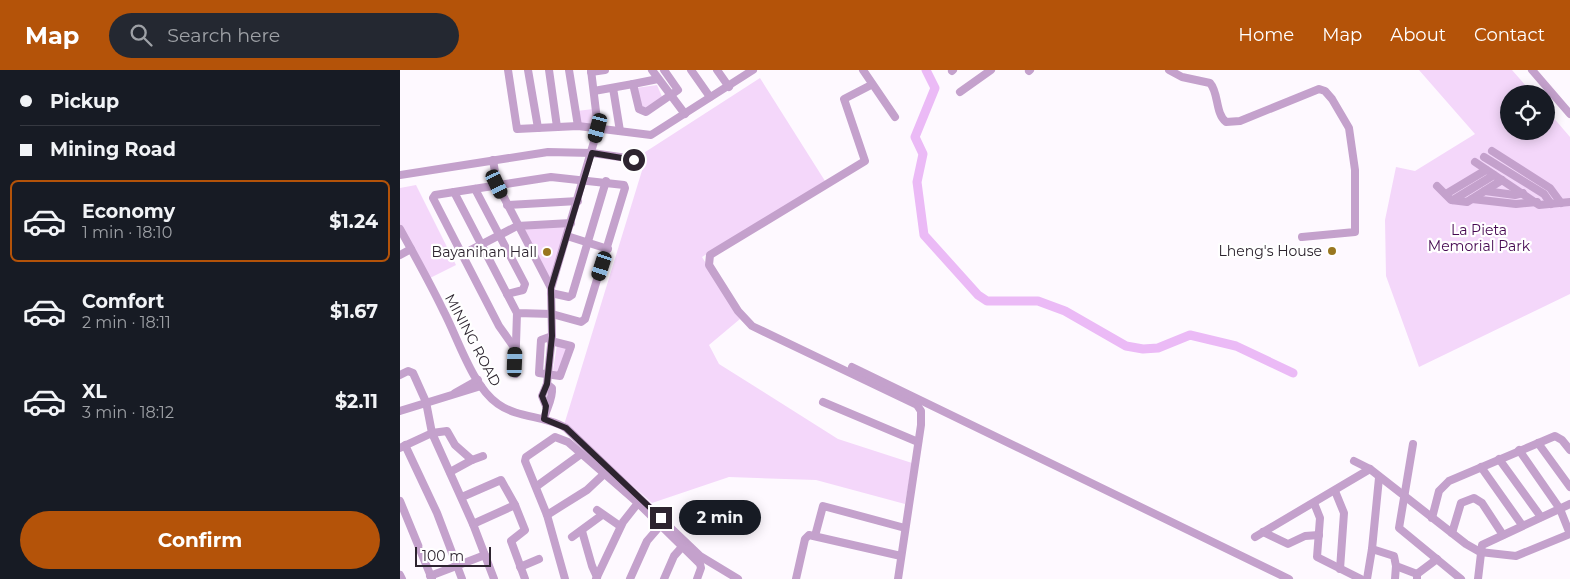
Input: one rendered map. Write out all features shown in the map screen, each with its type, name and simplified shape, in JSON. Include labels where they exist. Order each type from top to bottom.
[{"type":"street","points":[[508,70],[516,127],[520,129],[578,126],[651,135],[729,87],[747,71]]},
{"type":"street","points":[[528,70],[538,128]]},
{"type":"street","points":[[549,70],[557,127]]},
{"type":"street","points":[[569,70],[578,126]]},
{"type":"street","points":[[544,419],[546,406],[542,396],[547,384],[548,375],[552,314],[551,290],[598,128],[591,71],[605,70]]},
{"type":"street","points":[[652,70],[685,114]]},
{"type":"street","points":[[633,84],[638,109],[646,112],[678,90],[664,70]]},
{"type":"street","points":[[691,70],[710,97]]},
{"type":"street","points":[[716,70],[729,87]]},
{"type":"street","points":[[863,70],[895,117]]},
{"type":"street","points":[[960,92],[991,70]]},
{"type":"street","points":[[1169,70],[1182,77],[1210,83],[1214,88],[1221,117],[1230,123],[1240,121],[1319,89],[1325,91],[1332,99],[1350,133],[1355,170],[1355,232],[1302,237]]},
{"type":"street","points":[[1532,70],[1570,114]]},
{"type":"street","points":[[594,91],[658,79]]},
{"type":"street","points":[[871,84],[844,100],[865,161],[710,255],[708,265],[747,323],[829,365],[1289,579]]},
{"type":"street","points":[[613,88],[620,131]]},
{"type":"street","points":[[400,175],[548,152],[592,153],[634,160]]},
{"type":"street","points":[[1492,152],[1550,188],[1561,203]]},
{"type":"street","points":[[1484,157],[1544,194],[1551,204]]},
{"type":"street","points":[[493,160],[497,184],[551,290],[571,297],[606,182]]},
{"type":"street","points":[[1475,162],[1494,175],[1499,182],[1510,185],[1539,205],[1570,202]]},
{"type":"street","points":[[1446,194],[1486,170]]},
{"type":"street","points":[[1454,200],[1494,175]]},
{"type":"street","points":[[516,350],[499,326],[433,198],[435,195],[551,177],[584,179],[625,186],[608,248],[583,321],[552,314],[517,312]]},
{"type":"street","points":[[1436,186],[1454,200],[1467,202],[1499,182]]},
{"type":"street","points":[[475,188],[498,236],[525,284],[523,290],[507,294]]},
{"type":"street","points":[[1485,191],[1515,195],[1523,193]]},
{"type":"street","points":[[454,192],[517,312],[515,374]]},
{"type":"street","points":[[1472,199],[1516,204],[1537,202]]},
{"type":"street","points":[[507,205],[578,201]]},
{"type":"street","points":[[463,254],[517,226],[571,223]]},
{"type":"street","name":"MINING ROAD","points":[[400,230],[479,383],[492,400],[508,411],[544,419],[560,425],[572,433],[700,556],[727,576],[738,579]]},
{"type":"street","points":[[567,236],[608,248]]},
{"type":"street","points":[[400,254],[411,249]]},
{"type":"street","points":[[548,375],[562,376],[575,347],[551,339]]},
{"type":"street","points":[[852,367],[924,408]]},
{"type":"street","points":[[400,375],[408,371],[413,373],[426,402],[432,432],[462,497],[494,579]]},
{"type":"street","points":[[400,411],[453,394],[479,383]]},
{"type":"street","points":[[823,402],[918,442]]},
{"type":"street","points":[[898,579],[924,408]]},
{"type":"street","points":[[462,579],[437,513],[402,447],[432,432],[447,430],[455,445],[472,460]]},
{"type":"street","points":[[1432,518],[1436,496],[1442,486],[1519,450],[1555,436],[1562,440],[1570,450]]},
{"type":"street","points":[[565,579],[547,514],[525,459],[552,438],[568,442],[638,503],[700,564],[701,571],[697,579]]},
{"type":"street","points":[[1538,443],[1570,487]]},
{"type":"street","points":[[1413,444],[1399,528],[1461,579]]},
{"type":"street","points":[[1354,461],[1370,469],[1432,518],[1480,552],[1516,556],[1570,534],[1560,509],[1519,450]]},
{"type":"street","points":[[536,486],[581,454]]},
{"type":"street","points":[[450,472],[483,456]]},
{"type":"street","points":[[1499,459],[1541,517]]},
{"type":"street","points":[[1481,467],[1522,525]]},
{"type":"street","points":[[1255,537],[1370,469]]},
{"type":"street","points":[[547,514],[587,490],[604,474]]},
{"type":"street","points":[[1367,579],[1379,478]]},
{"type":"street","points":[[462,497],[501,480],[525,530],[511,541],[525,579]]},
{"type":"street","points":[[1335,491],[1344,513],[1340,568]]},
{"type":"street","points":[[1452,533],[1461,504],[1474,498],[1482,503],[1503,535]]},
{"type":"street","points":[[400,501],[431,577],[456,565],[485,555]]},
{"type":"street","points":[[597,578],[620,526],[638,503]]},
{"type":"street","points":[[1314,503],[1320,518],[1317,557],[1361,579]]},
{"type":"street","points":[[1478,579],[1482,545],[1570,504]]},
{"type":"street","points":[[473,524],[515,506]]},
{"type":"street","points":[[815,536],[823,506],[905,528]]},
{"type":"street","points":[[572,536],[582,531],[600,512],[620,526]]},
{"type":"street","points":[[630,579],[647,541],[660,526]]},
{"type":"street","points":[[582,531],[597,578]]},
{"type":"street","points":[[1263,532],[1288,544],[1305,536],[1319,535]]},
{"type":"street","points":[[796,579],[806,536],[815,536],[901,556]]},
{"type":"street","points":[[664,579],[674,556],[682,548]]},
{"type":"street","points":[[1372,549],[1394,556],[1396,566],[1395,579]]},
{"type":"street","points":[[520,567],[538,559]]},
{"type":"street","points":[[1396,566],[1417,577],[1437,559]]},
{"type":"street","points":[[716,579],[720,570]]},
{"type":"street","points":[[400,575],[402,579]]},
{"type":"green space","name":"La Pieta Memorial Park","points":[[1419,70],[1512,70],[1525,85],[1500,85],[1500,140],[1555,140],[1555,120],[1570,137],[1570,294],[1419,367],[1386,276],[1385,220],[1396,167],[1415,171],[1475,134]]},
{"type":"green space","points":[[760,78],[825,181],[702,257],[740,319],[709,345],[719,364],[838,439],[912,463],[905,504],[816,480],[729,477],[652,503],[564,425],[644,164],[639,156]]},
{"type":"green space","points":[[657,85],[663,99],[642,111],[636,88]]},
{"type":"green space","points":[[593,109],[595,127],[579,125],[577,111]]},
{"type":"green space","points":[[416,185],[456,265],[430,278],[400,224],[400,188]]},
{"type":"green space","points":[[566,224],[550,282],[520,227]]},
{"type":"green space","points":[[557,345],[568,348],[561,375],[555,374],[553,370]]},
{"type":"waterway","points":[[926,70],[935,88],[915,137],[923,154],[917,182],[924,235],[978,295],[987,301],[1038,301],[1065,311],[1126,346],[1143,349],[1158,348],[1190,335],[1236,346],[1293,373]]},
{"type":"place","name":"Lheng's House","points":[[1332,251]]},
{"type":"place","name":"Bayanihan Hall","points":[[547,252]]},
{"type":"route","points":[[634,160],[592,153],[551,288],[552,336],[547,384],[542,396],[546,406],[544,419],[566,428],[661,518]]}]
